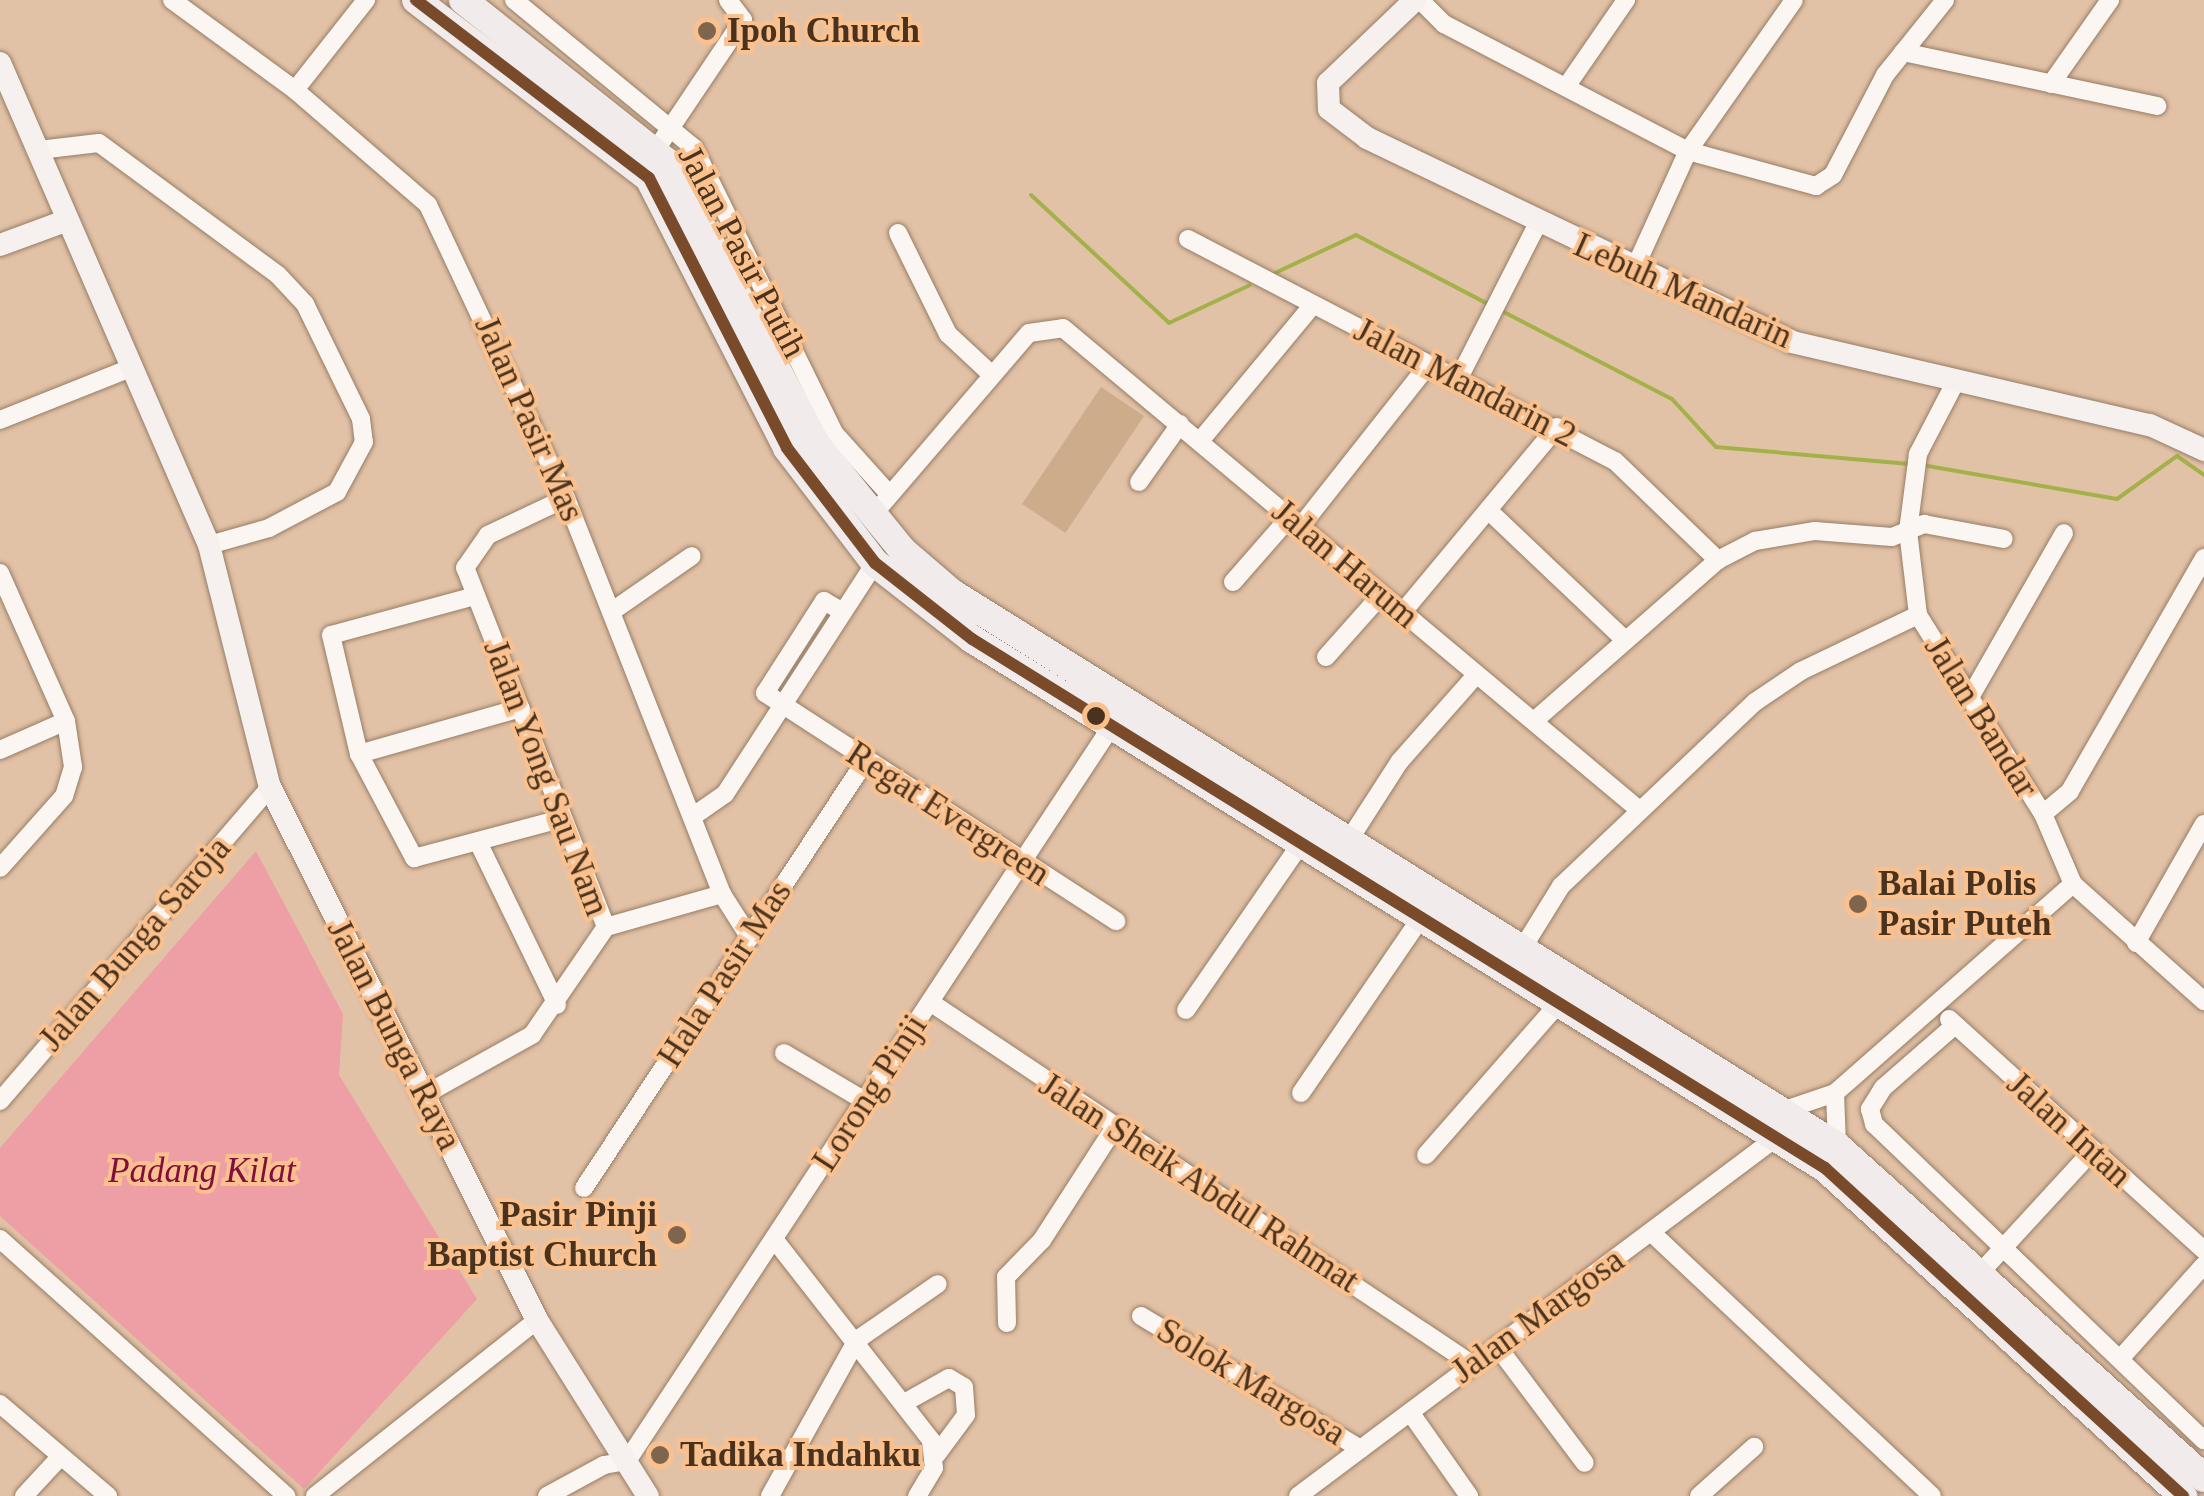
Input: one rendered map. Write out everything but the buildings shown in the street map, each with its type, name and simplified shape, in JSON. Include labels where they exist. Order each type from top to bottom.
[{"type":"main road","points":[[416,0],[643,170],[687,248],[786,448],[875,563],[972,638],[1559,1004],[1780,1124],[1837,1146],[2204,1478]]},
{"type":"main road","points":[[463,0],[663,139],[755,298],[816,444],[880,505],[952,593],[1522,949],[1780,1124],[2184,1496]]},
{"type":"main road","name":"Lebuh Mandarin","points":[[1418,0],[1336,68],[1329,109],[1367,138],[1633,272],[1792,342],[2150,425],[2201,442]]},
{"type":"main road","name":"Jalan Bunga Raya","points":[[3,79],[38,150],[210,545],[270,787],[538,1320],[648,1496]]},
{"type":"main road","points":[[663,139],[652,165],[688,230],[687,248]]},
{"type":"main road","points":[[0,245],[68,220]]},
{"type":"street","points":[[295,90],[366,0]]},
{"type":"street","name":"Jalan Pasir Putih","points":[[514,0],[663,139]]},
{"type":"street","points":[[663,139],[743,20],[728,0]]},
{"type":"street","points":[[1418,0],[1444,24],[1688,151],[1756,174],[1826,183],[1903,52],[1945,0]]},
{"type":"street","points":[[1566,87],[1626,0]]},
{"type":"street","points":[[1633,272],[1688,151],[1794,0]]},
{"type":"street","points":[[2051,84],[2110,0]]},
{"type":"street","name":"Jalan Pasir Mas","points":[[174,1],[295,90],[428,206],[566,498],[722,894],[750,938]]},
{"type":"street","points":[[1903,52],[2158,106]]},
{"type":"street","points":[[38,150],[98,143],[278,275],[305,304],[361,419],[357,463],[337,492],[270,528],[210,545]]},
{"type":"street","points":[[1459,378],[1537,225]]},
{"type":"street","points":[[880,505],[990,373],[948,334],[898,233]]},
{"type":"street","name":"Jalan Mandarin 2","points":[[1188,239],[1556,428],[1643,482],[1718,560]]},
{"type":"street","points":[[1200,441],[1312,306]]},
{"type":"street","name":"Jalan Harum","points":[[990,373],[1029,333],[1049,326],[1079,336],[1380,595],[1638,809]]},
{"type":"street","points":[[1233,582],[1295,521],[1429,364]]},
{"type":"street","points":[[0,420],[133,367]]},
{"type":"street","name":"Jalan Bandar","points":[[1957,379],[1918,454],[1914,474],[1908,531],[1918,616],[2043,814],[2073,884],[2204,1002]]},
{"type":"street","points":[[1139,482],[1180,424]]},
{"type":"street","points":[[1402,613],[1556,428]]},
{"type":"street","name":"Jalan Yong Sau Nam","points":[[424,1095],[532,1035],[557,1006],[606,928],[465,568],[474,547],[566,498]]},
{"type":"street","points":[[1488,510],[1625,640]]},
{"type":"street","points":[[1534,721],[1718,560],[1792,532],[1908,531],[1932,524],[2004,540]]},
{"type":"street","points":[[1968,699],[2064,534]]},
{"type":"street","points":[[611,612],[692,556]]},
{"type":"street","points":[[2043,814],[2070,792],[2204,558]]},
{"type":"street","points":[[692,817],[725,794],[875,563]]},
{"type":"street","points":[[0,868],[64,796],[73,767],[66,721],[2,584]]},
{"type":"street","points":[[1326,657],[1380,595]]},
{"type":"street","points":[[474,596],[331,635],[359,754],[414,858],[562,819]]},
{"type":"street","points":[[1522,949],[1561,886],[1638,809],[1779,684],[1918,616]]},
{"type":"street","points":[[1350,840],[1400,761],[1476,674]]},
{"type":"street","name":"Regat Evergreen","points":[[783,704],[1020,864],[1116,921]]},
{"type":"street","points":[[359,754],[520,708]]},
{"type":"street","points":[[0,750],[66,721]]},
{"type":"street","name":"Lorong Pinji","points":[[628,1462],[1113,724]]},
{"type":"street","name":"Hala Pasir Mas","points":[[584,1188],[866,760]]},
{"type":"street","name":"Jalan Bunga Saroja","points":[[0,1101],[270,787]]},
{"type":"street","points":[[2136,943],[2204,824]]},
{"type":"street","points":[[478,842],[557,1006]]},
{"type":"street","points":[[1186,1010],[1302,842]]},
{"type":"street","points":[[1837,1146],[1835,1093],[2073,884]]},
{"type":"street","points":[[606,928],[722,894]]},
{"type":"street","points":[[1302,1093],[1421,918]]},
{"type":"street","name":"Jalan Sheik Abdul Rahmat","points":[[930,1002],[1113,1130],[1470,1363]]},
{"type":"street","points":[[1426,1155],[1559,1004]]},
{"type":"street","name":"Jalan Intan","points":[[1939,1005],[1954,1026],[2203,1251]]},
{"type":"street","points":[[1954,1026],[1870,1109],[1874,1124],[2204,1440]]},
{"type":"street","points":[[784,1052],[864,1102]]},
{"type":"street","name":"Jalan Margosa","points":[[1298,1496],[1470,1363],[1652,1233],[1780,1124],[1835,1093]]},
{"type":"street","points":[[1007,1323],[1006,1277],[1042,1240],[1113,1130]]},
{"type":"street","points":[[1980,1273],[2092,1151]]},
{"type":"street","points":[[1652,1233],[1932,1496]]},
{"type":"street","points":[[0,1239],[286,1496]]},
{"type":"street","points":[[774,1239],[857,1340],[937,1454]]},
{"type":"street","points":[[2120,1359],[2203,1251]]},
{"type":"street","points":[[770,1496],[857,1340],[938,1284]]},
{"type":"street","name":"Solok Margosa","points":[[1141,1316],[1361,1449]]},
{"type":"street","points":[[315,1496],[538,1320]]},
{"type":"street","points":[[1496,1346],[1586,1463]]},
{"type":"street","points":[[904,1403],[949,1378],[964,1387],[966,1415],[937,1454],[917,1496]]},
{"type":"street","points":[[0,1404],[108,1496]]},
{"type":"street","points":[[1410,1412],[1469,1496]]},
{"type":"street","points":[[1699,1496],[1754,1447]]},
{"type":"street","points":[[24,1496],[61,1456]]},
{"type":"street","points":[[547,1496],[604,1465],[628,1462]]},
{"type":"green space","name":"Padang Kilat","points":[[256,851],[343,1014],[339,1075],[477,1299],[304,1489],[0,1216],[0,1148]]},
{"type":"waterway","points":[[1031,195],[1169,323],[1250,285]]},
{"type":"waterway","points":[[1275,273],[1356,235],[1492,306]]},
{"type":"waterway","points":[[1500,310],[1672,399],[1716,447],[1912,464]]},
{"type":"waterway","points":[[1922,465],[2117,499],[2177,456],[2204,475]]},
{"type":"transit line","points":[[416,0],[649,178],[787,448],[875,563],[972,639],[1825,1168],[2183,1496]]},
{"type":"place","name":"Ipoh Church","points":[[707,31]]},
{"type":"place","name":"Balai Polis Pasir Puteh","points":[[1858,904]]},
{"type":"place","name":"Pasir Pinji Baptist Church","points":[[677,1235]]},
{"type":"place","name":"Tadika Indahku","points":[[660,1455]]}]
